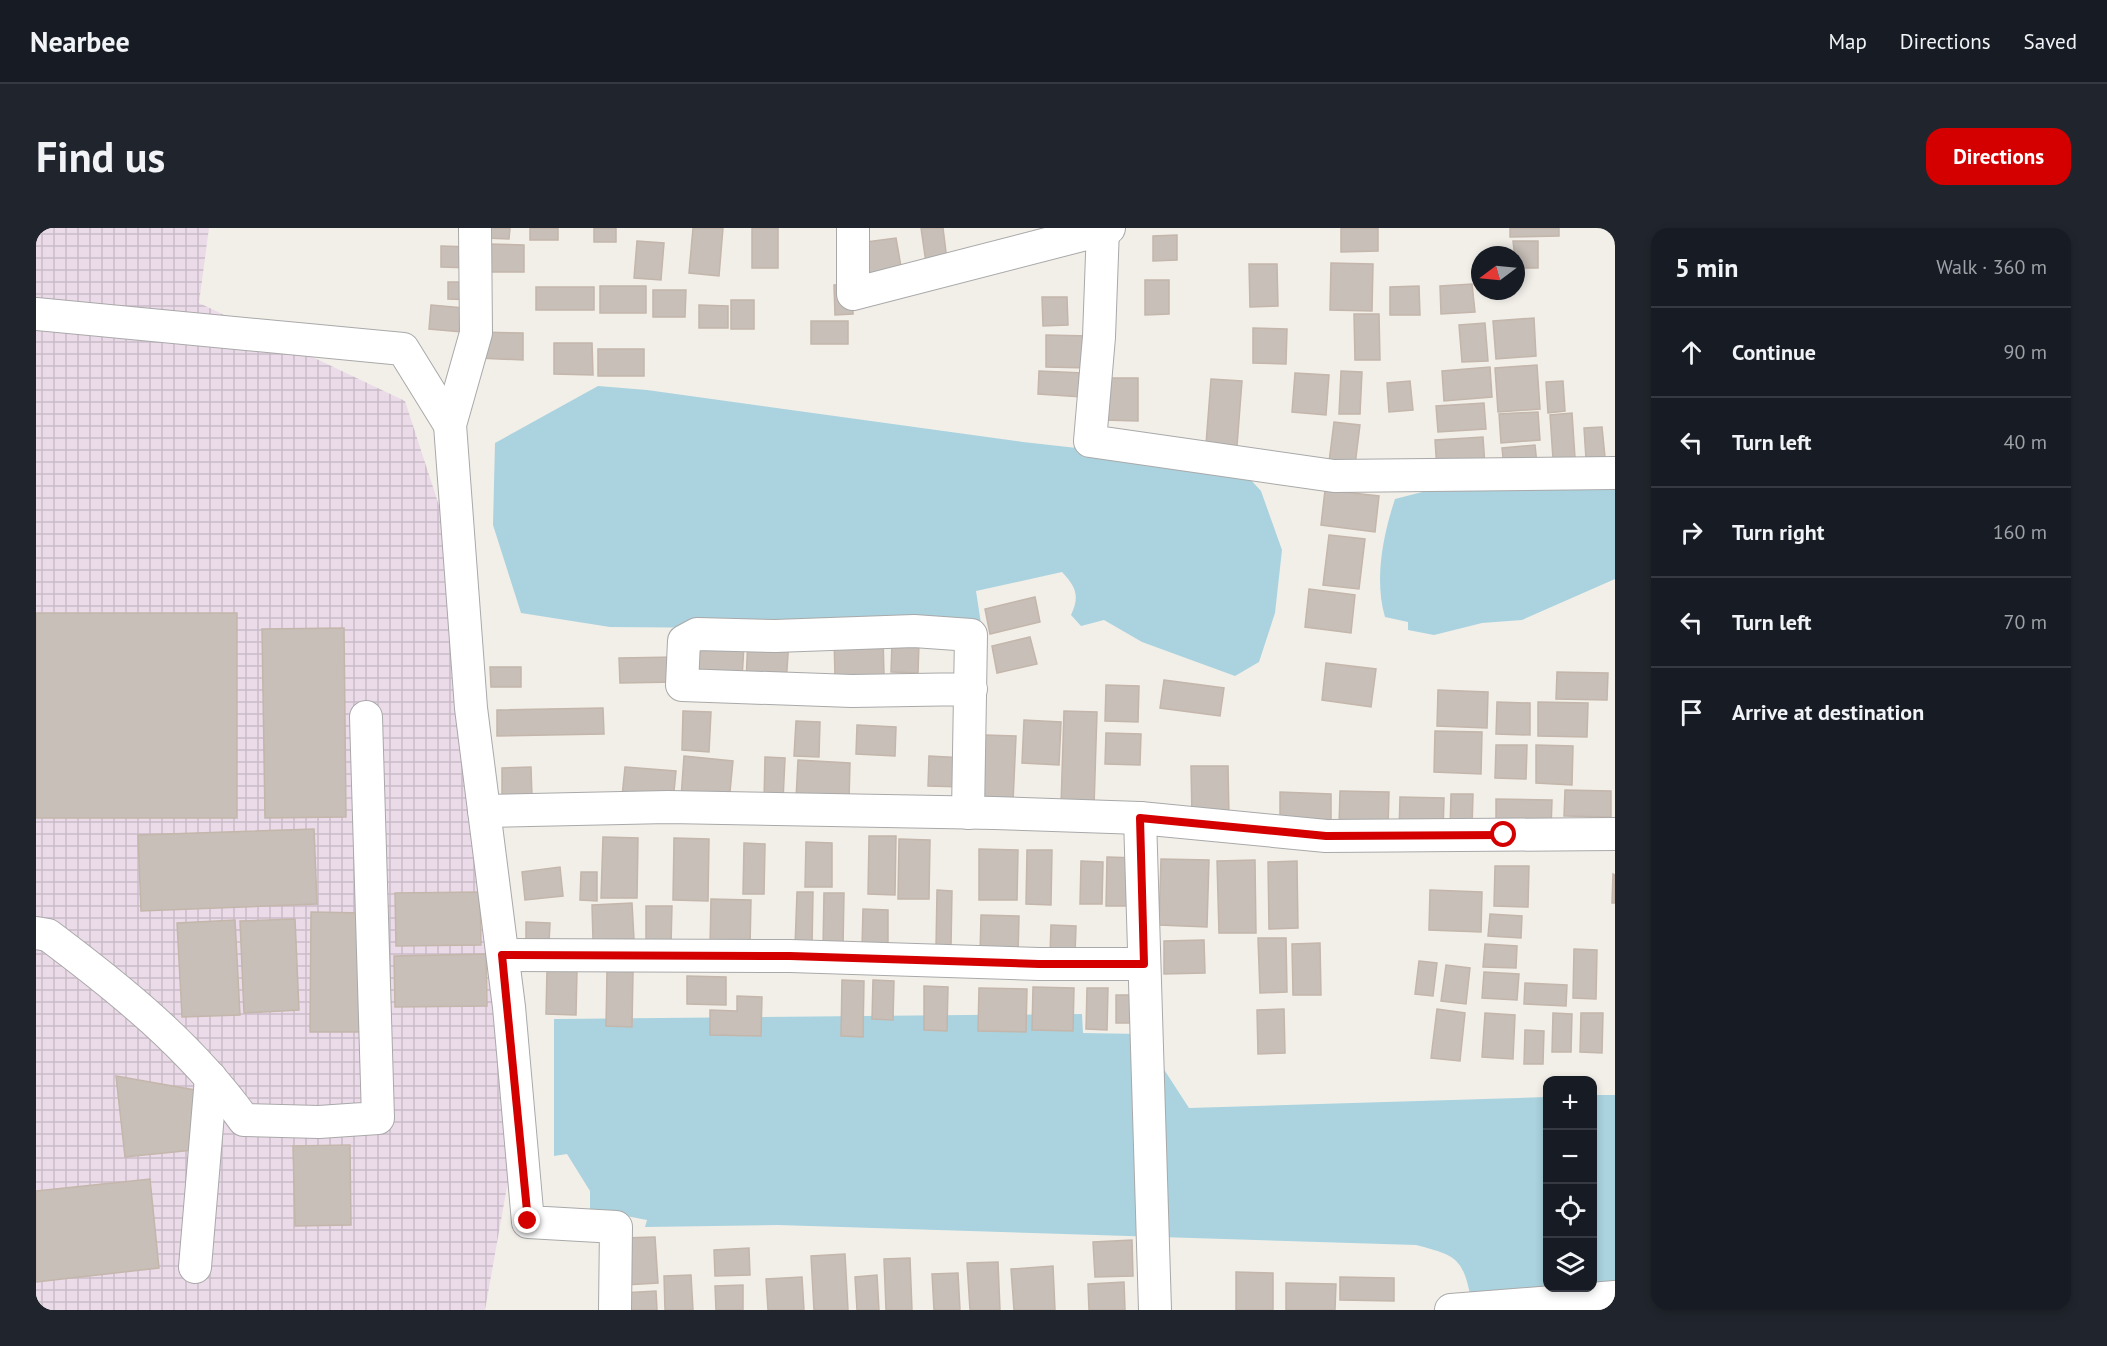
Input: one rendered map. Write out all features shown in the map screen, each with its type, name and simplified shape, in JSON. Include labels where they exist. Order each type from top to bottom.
[{"type":"street","points":[[475,228],[476,333],[450,425],[471,708],[502,955],[528,1221],[616,1227],[615,1310]]},
{"type":"street","points":[[853,228],[853,294],[1105,228],[1090,441],[1334,476],[1615,472]]},
{"type":"street","points":[[36,314],[403,349],[450,425]]},
{"type":"street","points":[[968,813],[971,635],[914,631],[775,636],[696,634],[684,641],[682,685],[852,691],[970,689]]},
{"type":"street","points":[[36,933],[48,935],[117,986],[192,1056],[244,1120],[319,1122],[378,1118],[366,717]]},
{"type":"street","points":[[484,811],[668,807],[1140,818],[1326,836],[1615,834]]},
{"type":"street","points":[[1140,818],[1155,1310]]},
{"type":"street","points":[[502,955],[790,956],[1039,964],[1144,964]]},
{"type":"street","points":[[195,1267],[211,1078]]},
{"type":"street","points":[[1451,1310],[1615,1297]]},
{"type":"shaded area","points":[[36,228],[209,228],[199,303],[405,401],[471,604],[518,1125],[485,1310],[36,1310]]},
{"type":"water","points":[[598,386],[647,390],[1023,442],[1238,466],[1261,491],[1282,550],[1275,613],[1259,662],[1235,676],[1142,642],[1104,620],[1081,626],[1071,615],[1076,597],[1075,592],[1071,582],[1062,572],[976,591],[982,630],[610,627],[521,613],[493,525],[495,443]]},
{"type":"water","points":[[1615,475],[1615,579],[1522,620],[1482,623],[1434,635],[1408,630],[1408,622],[1385,617],[1380,588],[1381,558],[1395,499],[1434,489]]},
{"type":"water","points":[[1082,1014],[1083,1033],[1141,1034],[1189,1108],[1543,1097],[1543,1288],[1470,1294],[1463,1271],[1454,1259],[1438,1251],[1416,1245],[778,1225],[645,1227],[647,1220],[590,1209],[590,1191],[567,1154],[554,1156],[554,1019]]},
{"type":"water","points":[[1597,1095],[1615,1095],[1615,1285],[1597,1287]]},
{"type":"building","points":[[485,228],[510,228],[509,239],[485,238]]},
{"type":"building","points":[[530,228],[558,228],[558,240],[530,240]]},
{"type":"building","points":[[594,228],[616,228],[616,242],[594,242]]},
{"type":"building","points":[[693,228],[723,228],[719,276],[689,273]]},
{"type":"building","points":[[752,228],[778,228],[778,268],[752,268]]},
{"type":"building","points":[[921,228],[943,228],[947,260],[926,263]]},
{"type":"building","points":[[1341,228],[1378,228],[1378,251],[1341,252]]},
{"type":"building","points":[[1510,228],[1559,228],[1559,236],[1510,237]]},
{"type":"building","points":[[1177,235],[1177,260],[1153,261],[1153,236]]},
{"type":"building","points":[[896,238],[902,272],[864,277],[859,243]]},
{"type":"building","points":[[637,241],[664,243],[661,280],[634,278]]},
{"type":"building","points":[[1513,241],[1538,241],[1538,268],[1525,268],[1525,246],[1514,246]]},
{"type":"building","points":[[488,244],[524,245],[524,272],[488,272]]},
{"type":"building","points":[[441,246],[472,247],[471,268],[441,267]]},
{"type":"building","points":[[1331,263],[1373,264],[1372,311],[1330,310]]},
{"type":"building","points":[[1249,264],[1277,264],[1278,306],[1250,307]]},
{"type":"building","points":[[1145,280],[1169,280],[1169,314],[1145,315]]},
{"type":"building","points":[[448,282],[475,282],[475,300],[448,299]]},
{"type":"building","points":[[853,284],[853,314],[835,315],[834,285]]},
{"type":"building","points":[[1471,284],[1471,300],[1474,300],[1475,312],[1441,314],[1440,286]]},
{"type":"building","points":[[600,286],[646,286],[646,313],[600,313]]},
{"type":"building","points":[[1419,286],[1420,315],[1390,315],[1390,287]]},
{"type":"building","points":[[536,287],[594,287],[594,310],[536,310]]},
{"type":"building","points":[[653,290],[686,290],[685,317],[653,317]]},
{"type":"building","points":[[1042,297],[1067,297],[1068,325],[1043,326]]},
{"type":"building","points":[[731,300],[754,300],[754,329],[731,329]]},
{"type":"building","points":[[431,305],[475,309],[473,333],[429,329]]},
{"type":"building","points":[[699,305],[728,306],[728,328],[699,328]]},
{"type":"building","points":[[1354,314],[1379,314],[1380,360],[1355,360]]},
{"type":"building","points":[[1534,318],[1536,356],[1496,359],[1493,321]]},
{"type":"building","points":[[811,321],[848,321],[848,344],[811,344]]},
{"type":"building","points":[[1485,323],[1488,361],[1462,362],[1459,325]]},
{"type":"building","points":[[1253,328],[1287,329],[1286,364],[1253,363]]},
{"type":"building","points":[[478,332],[523,333],[523,360],[478,358]]},
{"type":"building","points":[[1046,335],[1089,336],[1088,368],[1046,367]]},
{"type":"building","points":[[554,343],[592,343],[593,375],[554,374]]},
{"type":"building","points":[[598,349],[644,349],[644,376],[598,376]]},
{"type":"building","points":[[1537,365],[1540,409],[1498,412],[1495,368]]},
{"type":"building","points":[[1490,367],[1492,397],[1444,401],[1442,371]]},
{"type":"building","points":[[1039,371],[1083,373],[1082,397],[1038,394]]},
{"type":"building","points":[[1341,371],[1362,372],[1360,414],[1339,414]]},
{"type":"building","points":[[1295,373],[1329,375],[1326,415],[1292,412]]},
{"type":"building","points":[[1105,378],[1138,378],[1138,421],[1104,420]]},
{"type":"building","points":[[1211,379],[1242,381],[1237,446],[1206,444]]},
{"type":"building","points":[[1410,381],[1413,410],[1389,412],[1387,383]]},
{"type":"building","points":[[1563,381],[1565,411],[1548,413],[1546,382]]},
{"type":"building","points":[[1484,403],[1486,429],[1438,432],[1436,406]]},
{"type":"building","points":[[1538,412],[1540,440],[1501,443],[1499,414]]},
{"type":"building","points":[[1572,413],[1575,458],[1553,459],[1550,415]]},
{"type":"building","points":[[1334,422],[1360,425],[1355,465],[1329,462]]},
{"type":"building","points":[[1602,427],[1605,457],[1586,459],[1584,428]]},
{"type":"building","points":[[1483,437],[1485,466],[1437,470],[1435,440]]},
{"type":"building","points":[[1535,445],[1537,464],[1504,467],[1502,448]]},
{"type":"building","points":[[1325,490],[1379,496],[1375,532],[1321,525]]},
{"type":"building","points":[[1329,535],[1365,539],[1359,589],[1323,585]]},
{"type":"building","points":[[1309,589],[1355,595],[1351,633],[1305,627]]},
{"type":"building","points":[[1035,597],[1040,622],[990,634],[985,609]]},
{"type":"building","points":[[36,613],[237,613],[237,818],[36,818]]},
{"type":"building","points":[[344,628],[346,817],[265,818],[262,629]]},
{"type":"building","points":[[883,637],[884,675],[835,676],[834,638]]},
{"type":"building","points":[[1030,637],[1037,664],[997,673],[992,646]]},
{"type":"building","points":[[748,638],[789,640],[786,684],[746,682]]},
{"type":"building","points":[[694,642],[744,644],[742,680],[692,678]]},
{"type":"building","points":[[892,642],[919,643],[918,673],[891,672]]},
{"type":"building","points":[[677,657],[677,682],[620,683],[619,658]]},
{"type":"building","points":[[1326,663],[1376,669],[1371,707],[1322,700]]},
{"type":"building","points":[[490,667],[521,667],[521,687],[491,687]]},
{"type":"building","points":[[1557,672],[1608,673],[1607,700],[1556,699]]},
{"type":"building","points":[[1164,680],[1224,688],[1220,716],[1160,708]]},
{"type":"building","points":[[1106,685],[1139,686],[1138,722],[1105,721]]},
{"type":"building","points":[[1438,690],[1488,692],[1487,728],[1437,726]]},
{"type":"building","points":[[1497,702],[1530,703],[1530,735],[1496,734]]},
{"type":"building","points":[[1538,702],[1588,703],[1587,737],[1538,736]]},
{"type":"building","points":[[603,708],[604,734],[497,736],[497,710]]},
{"type":"building","points":[[683,711],[711,712],[709,752],[682,750]]},
{"type":"building","points":[[1064,711],[1097,712],[1094,807],[1061,806]]},
{"type":"building","points":[[1024,720],[1061,722],[1059,765],[1022,763]]},
{"type":"building","points":[[796,721],[820,722],[819,757],[794,756]]},
{"type":"building","points":[[857,725],[896,727],[895,756],[856,754]]},
{"type":"building","points":[[1435,731],[1482,732],[1481,774],[1434,772]]},
{"type":"building","points":[[1106,733],[1141,734],[1140,765],[1105,764]]},
{"type":"building","points":[[985,735],[1016,736],[1013,802],[983,800]]},
{"type":"building","points":[[1496,745],[1527,745],[1526,779],[1495,778]]},
{"type":"building","points":[[1536,745],[1573,746],[1572,785],[1536,783]]},
{"type":"building","points":[[684,756],[733,761],[729,802],[681,798]]},
{"type":"building","points":[[929,756],[965,758],[964,787],[928,786]]},
{"type":"building","points":[[765,757],[785,758],[783,801],[764,800]]},
{"type":"building","points":[[798,760],[850,763],[849,801],[796,799]]},
{"type":"building","points":[[1191,766],[1228,766],[1229,817],[1192,818]]},
{"type":"building","points":[[531,767],[532,797],[502,798],[502,768]]},
{"type":"building","points":[[625,767],[676,771],[673,802],[622,797]]},
{"type":"building","points":[[1565,790],[1611,791],[1611,817],[1564,816]]},
{"type":"building","points":[[1340,791],[1389,792],[1388,828],[1339,827]]},
{"type":"building","points":[[1280,792],[1331,794],[1331,824],[1280,823]]},
{"type":"building","points":[[1451,794],[1473,794],[1472,829],[1450,829]]},
{"type":"building","points":[[1400,797],[1444,798],[1443,834],[1399,833]]},
{"type":"building","points":[[1496,799],[1552,800],[1551,830],[1496,828]]},
{"type":"building","points":[[314,829],[317,904],[141,911],[138,835]]},
{"type":"building","points":[[869,836],[896,836],[895,895],[868,894]]},
{"type":"building","points":[[603,837],[638,838],[637,898],[601,898]]},
{"type":"building","points":[[674,838],[709,839],[708,901],[673,900]]},
{"type":"building","points":[[899,839],[930,840],[929,899],[898,899]]},
{"type":"building","points":[[806,842],[832,843],[832,887],[805,887]]},
{"type":"building","points":[[744,843],[765,844],[764,894],[743,894]]},
{"type":"building","points":[[979,849],[1018,850],[1017,900],[979,900]]},
{"type":"building","points":[[1027,850],[1052,850],[1051,905],[1026,904]]},
{"type":"building","points":[[1107,857],[1137,858],[1136,906],[1106,906]]},
{"type":"building","points":[[1161,859],[1209,860],[1207,927],[1159,925]]},
{"type":"building","points":[[1255,860],[1256,933],[1219,933],[1217,861]]},
{"type":"building","points":[[1081,861],[1103,862],[1102,904],[1080,904]]},
{"type":"building","points":[[1297,861],[1298,928],[1269,929],[1268,862]]},
{"type":"building","points":[[1495,866],[1529,866],[1528,907],[1494,906]]},
{"type":"building","points":[[560,867],[563,896],[525,900],[522,872]]},
{"type":"building","points":[[581,872],[597,872],[597,901],[580,900]]},
{"type":"building","points":[[1613,874],[1615,875],[1615,903],[1612,903]]},
{"type":"building","points":[[937,890],[952,891],[951,948],[936,948]]},
{"type":"building","points":[[1430,890],[1482,892],[1481,932],[1429,930]]},
{"type":"building","points":[[480,892],[481,945],[396,946],[395,893]]},
{"type":"building","points":[[797,892],[813,892],[812,947],[795,947]]},
{"type":"building","points":[[824,893],[844,893],[843,948],[823,948]]},
{"type":"building","points":[[711,899],[751,900],[750,947],[710,946]]},
{"type":"building","points":[[632,903],[634,939],[593,940],[592,905]]},
{"type":"building","points":[[646,906],[672,906],[671,945],[646,945]]},
{"type":"building","points":[[863,909],[888,910],[888,947],[862,947]]},
{"type":"building","points":[[311,912],[367,913],[366,1032],[310,1032]]},
{"type":"building","points":[[1490,914],[1522,916],[1521,938],[1488,936]]},
{"type":"building","points":[[981,915],[1019,916],[1018,956],[980,956]]},
{"type":"building","points":[[295,919],[299,1010],[244,1013],[240,921]]},
{"type":"building","points":[[235,920],[240,1015],[182,1017],[177,923]]},
{"type":"building","points":[[526,922],[550,923],[549,943],[526,943]]},
{"type":"building","points":[[1051,925],[1076,926],[1075,955],[1050,955]]},
{"type":"building","points":[[1258,938],[1286,938],[1287,992],[1260,993]]},
{"type":"building","points":[[1204,940],[1205,973],[1164,974],[1164,941]]},
{"type":"building","points":[[1320,943],[1321,995],[1293,995],[1292,944]]},
{"type":"building","points":[[1485,944],[1517,946],[1516,968],[1483,967]]},
{"type":"building","points":[[1574,949],[1597,950],[1596,999],[1573,998]]},
{"type":"building","points":[[486,954],[487,1006],[395,1007],[394,956]]},
{"type":"building","points":[[1419,961],[1437,963],[1433,996],[1415,994]]},
{"type":"building","points":[[1446,965],[1470,968],[1466,1004],[1441,1001]]},
{"type":"building","points":[[547,970],[577,970],[576,1015],[546,1014]]},
{"type":"building","points":[[607,971],[633,972],[632,1027],[606,1026]]},
{"type":"building","points":[[1484,972],[1519,974],[1517,1000],[1482,998]]},
{"type":"building","points":[[687,976],[726,977],[726,1005],[687,1004]]},
{"type":"building","points":[[842,980],[864,981],[863,1037],[841,1036]]},
{"type":"building","points":[[873,980],[894,981],[893,1020],[872,1019]]},
{"type":"building","points":[[1525,983],[1567,985],[1566,1006],[1524,1004]]},
{"type":"building","points":[[924,986],[948,987],[947,1031],[924,1030]]},
{"type":"building","points":[[1033,987],[1074,988],[1073,1031],[1032,1030]]},
{"type":"building","points":[[979,988],[1027,989],[1026,1032],[978,1031]]},
{"type":"building","points":[[1087,988],[1108,988],[1107,1030],[1086,1029]]},
{"type":"building","points":[[1116,995],[1133,995],[1133,1023],[1116,1023]]},
{"type":"building","points":[[737,996],[762,997],[761,1036],[710,1035],[710,1010],[737,1011]]},
{"type":"building","points":[[1284,1009],[1285,1053],[1258,1054],[1257,1010]]},
{"type":"building","points":[[1437,1009],[1465,1013],[1460,1061],[1431,1058]]},
{"type":"building","points":[[1485,1013],[1515,1015],[1513,1059],[1482,1057]]},
{"type":"building","points":[[1553,1013],[1572,1014],[1571,1052],[1552,1052]]},
{"type":"building","points":[[1581,1013],[1603,1013],[1602,1053],[1580,1052]]},
{"type":"building","points":[[1525,1030],[1544,1031],[1543,1064],[1524,1064]]},
{"type":"building","points":[[116,1076],[195,1090],[203,1149],[125,1157]]},
{"type":"building","points":[[350,1145],[351,1225],[295,1226],[293,1146]]},
{"type":"building","points":[[150,1179],[159,1268],[36,1282],[36,1191]]},
{"type":"building","points":[[655,1237],[658,1283],[625,1285],[622,1238]]},
{"type":"building","points":[[1132,1240],[1133,1276],[1095,1277],[1093,1242]]},
{"type":"building","points":[[749,1248],[750,1275],[715,1276],[714,1250]]},
{"type":"building","points":[[845,1254],[848,1310],[814,1310],[811,1256]]},
{"type":"building","points":[[910,1258],[912,1310],[886,1310],[884,1259]]},
{"type":"building","points":[[998,1262],[1000,1310],[970,1310],[967,1263]]},
{"type":"building","points":[[1053,1266],[1055,1310],[1014,1310],[1011,1269]]},
{"type":"building","points":[[1236,1272],[1273,1273],[1273,1310],[1236,1310]]},
{"type":"building","points":[[958,1273],[960,1310],[934,1310],[932,1274]]},
{"type":"building","points":[[691,1275],[693,1310],[665,1310],[664,1276]]},
{"type":"building","points":[[877,1275],[879,1310],[857,1310],[855,1277]]},
{"type":"building","points":[[802,1277],[804,1310],[768,1310],[766,1279]]},
{"type":"building","points":[[1340,1277],[1394,1278],[1394,1301],[1340,1300]]},
{"type":"building","points":[[1124,1282],[1125,1310],[1089,1310],[1088,1284]]},
{"type":"building","points":[[1286,1283],[1336,1284],[1335,1310],[1286,1310]]},
{"type":"building","points":[[743,1285],[743,1310],[716,1310],[715,1286]]},
{"type":"building","points":[[656,1291],[657,1310],[623,1310],[622,1293]]},
{"type":"route","points":[[528,1221],[509,1007],[502,955],[790,956],[1039,964],[1144,964],[1140,818],[1326,836],[1504,835]]}]
